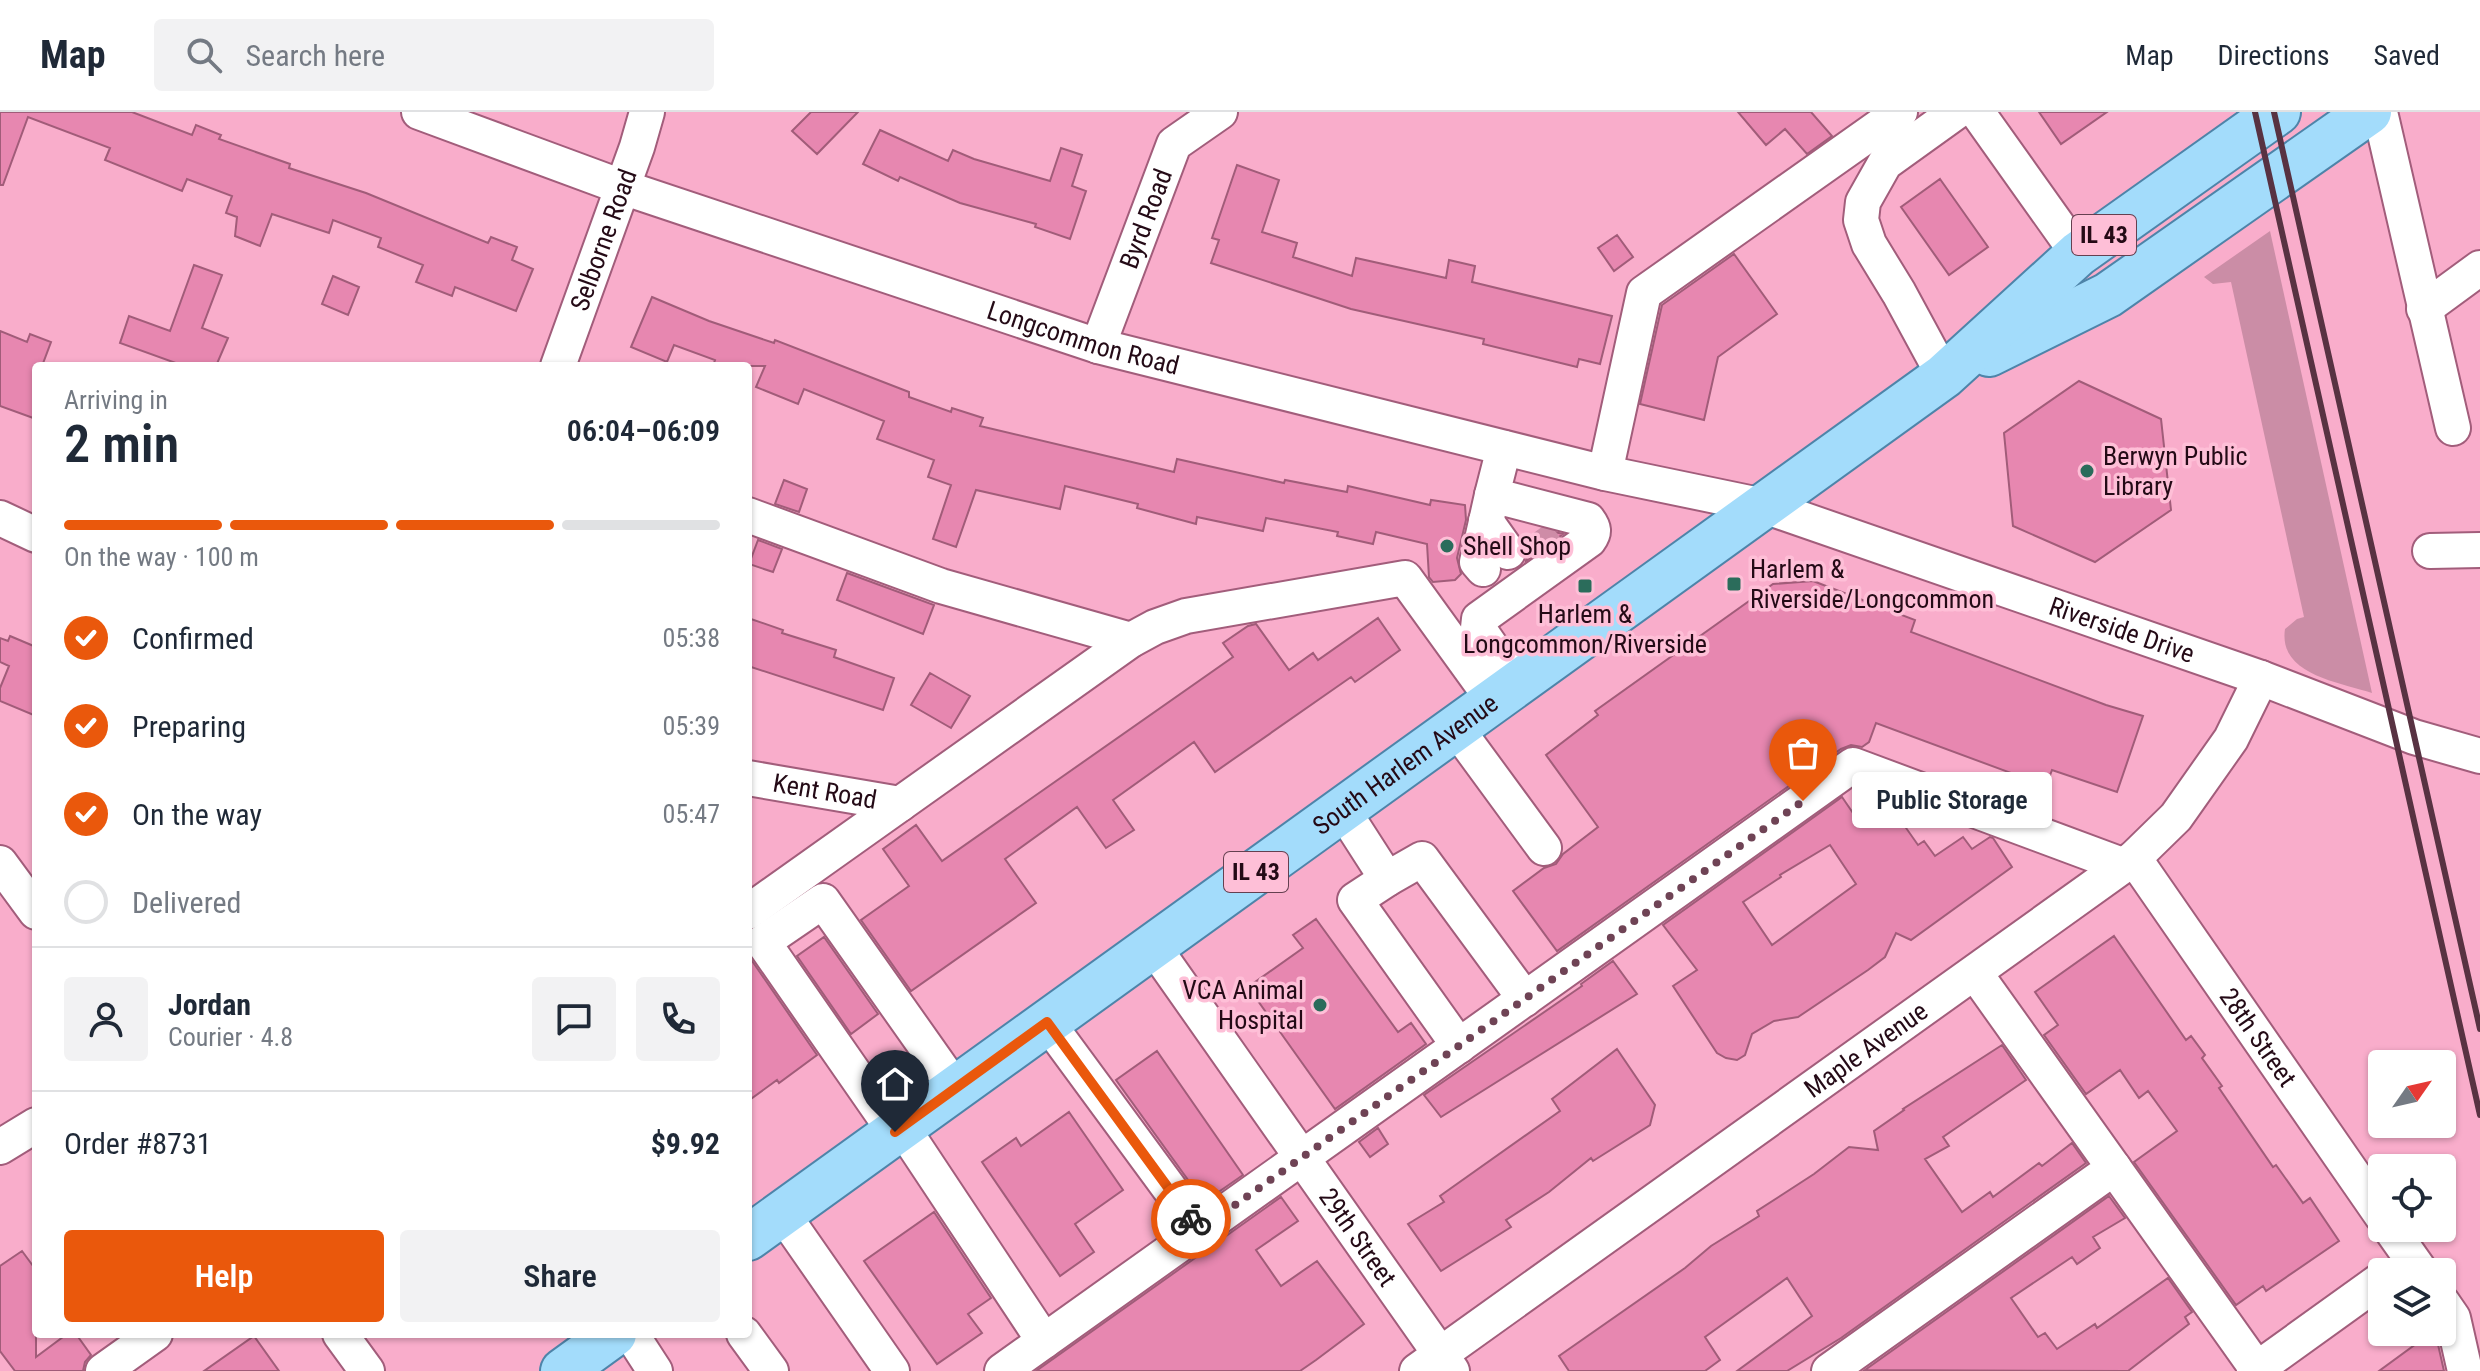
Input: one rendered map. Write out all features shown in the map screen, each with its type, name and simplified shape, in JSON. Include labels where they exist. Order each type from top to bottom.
[{"type":"main road","name":"South Harlem Avenue","points":[[765,1225],[1944,376],[2078,254],[2278,112]]},
{"type":"main road","name":"South Harlem Avenue","points":[[1944,376],[2108,295],[2369,112]]},
{"type":"main road","points":[[564,1371],[609,1338]]},
{"type":"street","name":"Longcommon Road","points":[[419,112],[622,187],[1098,346],[1605,473],[1764,506]]},
{"type":"street","name":"Selborne Road","points":[[559,362],[647,112]]},
{"type":"street","name":"Byrd Road","points":[[1098,346],[1174,144],[1220,112]]},
{"type":"street","points":[[1605,473],[1644,293],[1900,112]]},
{"type":"street","points":[[1944,376],[1869,244],[1861,220],[1863,202],[1885,163],[1956,112]]},
{"type":"street","points":[[1977,112],[2078,254]]},
{"type":"street","points":[[2380,112],[2453,428]]},
{"type":"street","points":[[2424,309],[2480,268]]},
{"type":"street","points":[[1504,448],[1497,506],[1477,562],[1509,580]]},
{"type":"street","points":[[1497,506],[1588,520],[1593,527],[1589,540],[1549,550],[1509,580],[1479,619],[1478,628],[1505,692]]},
{"type":"street","points":[[1497,506],[1549,550]]},
{"type":"street","name":"Riverside Drive","points":[[1764,506],[2261,678],[2414,737],[2480,756]]},
{"type":"street","points":[[752,516],[941,586],[1131,640]]},
{"type":"street","points":[[0,518],[32,533]]},
{"type":"street","points":[[2430,551],[2480,550]]},
{"type":"street","points":[[752,909],[1131,640],[1186,616],[1405,578],[1505,692]]},
{"type":"street","name":"Maple Avenue","points":[[1437,1366],[2128,861],[2176,817],[2231,739],[2261,678]]},
{"type":"street","points":[[1456,728],[1544,848]]},
{"type":"street","points":[[1002,1371],[1853,765],[2128,861]]},
{"type":"street","name":"Kent Road","points":[[752,779],[900,804]]},
{"type":"street","points":[[1342,809],[1387,879]]},
{"type":"street","points":[[1459,1046],[1355,900],[1422,859],[1525,999]]},
{"type":"street","name":"28th Street","points":[[2128,861],[2368,1196]]},
{"type":"street","points":[[0,863],[32,907]]},
{"type":"street","points":[[955,1088],[823,901],[763,942],[898,1129],[1044,1341]]},
{"type":"street","name":"29th Street","points":[[1153,946],[1302,1158],[1437,1366]]},
{"type":"street","points":[[1975,973],[2256,1370],[2368,1289]]},
{"type":"street","points":[[1047,1022],[1200,1230]]},
{"type":"street","points":[[0,1147],[32,1127]]},
{"type":"street","points":[[1829,1371],[2114,1168]]},
{"type":"street","points":[[765,1225],[892,1371]]},
{"type":"street","points":[[2456,1331],[2465,1371]]},
{"type":"street","points":[[103,1371],[149,1338]]},
{"type":"street","points":[[343,1338],[367,1371]]},
{"type":"street","points":[[634,1338],[655,1371]]},
{"type":"street","points":[[747,1338],[771,1371]]},
{"type":"shaded area","points":[[2270,231],[2372,693],[2329,680],[2301,667],[2285,645],[2285,629],[2304,617],[2231,282],[2213,284],[2204,277]]},
{"type":"building","points":[[0,112],[132,112],[192,135],[196,125],[221,135],[219,139],[290,164],[289,168],[366,193],[488,243],[491,237],[517,247],[512,260],[533,269],[516,311],[455,287],[452,296],[416,282],[423,265],[378,247],[381,238],[333,220],[329,233],[272,214],[260,246],[235,236],[237,217],[226,213],[232,196],[187,179],[182,191],[105,160],[110,148],[28,117],[3,185],[0,185]]},
{"type":"building","points":[[811,112],[858,112],[817,154],[792,131]]},
{"type":"building","points":[[1738,112],[1811,112],[1832,136],[1807,154],[1785,129],[1766,145]]},
{"type":"building","points":[[2039,112],[2107,112],[2061,144]]},
{"type":"building","points":[[880,130],[948,161],[953,150],[1050,181],[1061,148],[1082,155],[1072,186],[1086,191],[1070,239],[1035,227],[1036,224],[960,203],[900,177],[898,181],[863,164]]},
{"type":"building","points":[[1237,165],[1279,180],[1262,232],[1297,243],[1293,257],[1352,276],[1356,258],[1446,278],[1449,260],[1475,266],[1472,282],[1612,316],[1600,364],[1579,359],[1577,367],[1483,344],[1484,339],[1351,309],[1211,263],[1219,240],[1212,238]]},
{"type":"building","points":[[1940,179],[1988,247],[1949,275],[1901,207]]},
{"type":"building","points":[[1617,235],[1633,257],[1614,271],[1598,248]]},
{"type":"building","points":[[1734,254],[1777,314],[1718,357],[1704,420],[1640,404],[1662,305]]},
{"type":"building","points":[[194,265],[222,275],[202,328],[228,338],[218,362],[173,362],[120,343],[129,316],[170,331]]},
{"type":"building","points":[[333,276],[359,287],[348,315],[322,304]]},
{"type":"building","points":[[652,297],[709,321],[774,343],[775,340],[909,392],[909,397],[951,412],[952,408],[983,418],[980,426],[1174,472],[1177,459],[1284,483],[1285,480],[1347,492],[1348,486],[1430,505],[1431,500],[1465,505],[1466,520],[1457,558],[1461,574],[1455,580],[1433,582],[1429,577],[1427,544],[1376,532],[1373,544],[1337,536],[1338,532],[1266,518],[1263,531],[1197,517],[1196,524],[1137,508],[1138,504],[1065,486],[1060,509],[976,490],[956,547],[933,539],[951,485],[928,477],[934,460],[877,439],[884,421],[804,389],[798,404],[756,387],[765,366],[752,366],[752,362],[714,362],[674,345],[667,362],[631,347]]},
{"type":"building","points":[[0,331],[27,342],[30,334],[51,342],[44,362],[32,362],[32,418],[0,406]]},
{"type":"building","name":"Berwyn Public Library","points":[[2079,381],[2161,419],[2171,510],[2095,562],[2013,526],[2004,433]]},
{"type":"building","points":[[784,480],[807,489],[799,512],[775,504]]},
{"type":"building","points":[[1542,529],[1563,534],[1526,561],[1528,551],[1525,541]]},
{"type":"building","points":[[758,540],[782,549],[773,572],[752,565]]},
{"type":"building","points":[[847,573],[934,605],[923,634],[837,600]]},
{"type":"building","points":[[1813,581],[1915,620],[1911,632],[2143,716],[2117,792],[2052,770],[2046,786],[1876,723],[1869,742],[1862,747],[1851,745],[1841,749],[1557,951],[1513,891],[1544,868],[1556,864],[1563,854],[1598,827],[1546,755],[1598,715],[1595,711],[1773,584]]},
{"type":"building","points":[[1378,618],[1400,650],[1355,682],[1351,677],[1215,772],[1194,742],[1113,800],[1134,830],[1106,848],[1077,807],[1005,859],[1036,903],[911,991],[861,920],[909,886],[883,849],[916,825],[942,861],[1233,657],[1223,643],[1248,626],[1256,624],[1289,670],[1313,653],[1318,660]]},
{"type":"building","points":[[752,619],[783,630],[782,633],[836,650],[834,657],[894,678],[883,710],[752,667]]},
{"type":"building","points":[[10,636],[32,645],[32,714],[0,701],[0,688],[9,666],[0,662],[0,638],[8,641]]},
{"type":"building","points":[[930,673],[970,696],[951,728],[911,705]]},
{"type":"building","points":[[1842,797],[1855,816],[1885,798],[1918,845],[1924,841],[1935,856],[1963,837],[1972,849],[1993,838],[2012,867],[1911,940],[1896,933],[1885,957],[1798,1017],[1774,1021],[1752,1034],[1745,1055],[1737,1060],[1717,1053],[1673,986],[1697,970],[1663,925]],"holes":[[[1830,845],[1856,884],[1772,945],[1743,902]]]},
{"type":"building","name":"VCA Animal Hospital","points":[[1316,919],[1398,1032],[1411,1023],[1426,1044],[1335,1109],[1248,987],[1303,948],[1293,935]]},
{"type":"building","points":[[2114,936],[2186,1040],[2191,1036],[2205,1055],[2202,1058],[2222,1086],[2219,1088],[2273,1167],[2276,1165],[2303,1203],[2310,1198],[2339,1241],[2266,1291],[2263,1286],[2236,1305],[2134,1162],[2177,1131],[2148,1091],[2139,1098],[2120,1070],[2086,1094],[2044,1035],[2058,1025],[2035,992]]},
{"type":"building","points":[[824,937],[878,1014],[851,1034],[797,956]]},
{"type":"building","points":[[752,961],[817,1055],[779,1083],[777,1080],[752,1098]]},
{"type":"building","points":[[1613,961],[1637,994],[1441,1117],[1424,1095],[1582,986]]},
{"type":"building","points":[[2002,1045],[2026,1080],[1943,1137],[1949,1146],[1925,1159],[1962,1212],[1990,1192],[1993,1197],[2072,1143],[2086,1163],[1841,1338],[1787,1371],[1737,1371],[1812,1316],[1787,1278],[1705,1337],[1720,1360],[1705,1371],[1569,1371],[1559,1356],[1685,1268],[1711,1246],[1759,1216],[1757,1211],[1849,1147],[1878,1150],[1874,1131]]},
{"type":"building","points":[[1617,1049],[1655,1105],[1650,1125],[1593,1161],[1591,1158],[1549,1192],[1506,1220],[1511,1227],[1441,1271],[1408,1224],[1444,1202],[1440,1196],[1560,1111],[1552,1099]]},
{"type":"building","points":[[1157,1051],[1243,1175],[1204,1202],[1116,1080]]},
{"type":"building","points":[[1069,1112],[1123,1190],[1075,1224],[1094,1252],[1060,1276],[982,1162],[1016,1138],[1021,1146]]},
{"type":"building","points":[[1378,1128],[1388,1144],[1370,1157],[1359,1142]]},
{"type":"building","points":[[2109,1196],[2125,1218],[2093,1237],[2100,1248],[2077,1264],[2072,1257],[2011,1298],[2038,1337],[2045,1333],[2057,1349],[2095,1324],[2097,1328],[2168,1278],[2192,1312],[2185,1317],[2189,1324],[2128,1371],[1865,1370]]},
{"type":"building","points":[[1281,1197],[1298,1221],[1256,1250],[1281,1286],[1317,1261],[1364,1324],[1316,1360],[1300,1371],[1036,1371]]},
{"type":"building","points":[[934,1212],[991,1298],[968,1314],[982,1333],[937,1364],[864,1261]]},
{"type":"building","points":[[22,1251],[32,1265],[32,1338],[36,1338],[36,1357],[62,1338],[79,1338],[91,1355],[83,1371],[15,1371],[0,1351],[0,1266]]},
{"type":"building","points":[[255,1338],[279,1371],[204,1371]]},
{"type":"building","points":[[2413,1346],[2438,1346],[2444,1371],[2379,1371]]},
{"type":"tunnel","points":[[1535,532],[1554,558]]},
{"type":"railway","points":[[2255,112],[2480,1115]]},
{"type":"railway","points":[[2274,112],[2480,1029]]},
{"type":"way so far","points":[[1191,1219],[1200,1230],[1803,801]]},
{"type":"place","name":"Berwyn Public Library","points":[[2087,471]]},
{"type":"place","name":"Shell Shop","points":[[1447,546]]},
{"type":"place","name":"Harlem & Riverside/Longcommon","points":[[1734,584]]},
{"type":"place","name":"Harlem & Longcommon/Riverside","points":[[1585,586]]},
{"type":"place","name":"Public Storage","points":[[1803,801]]},
{"type":"place","name":"VCA Animal Hospital","points":[[1320,1005]]},
{"type":"route","points":[[895,1132],[1047,1022],[1191,1219]]}]
